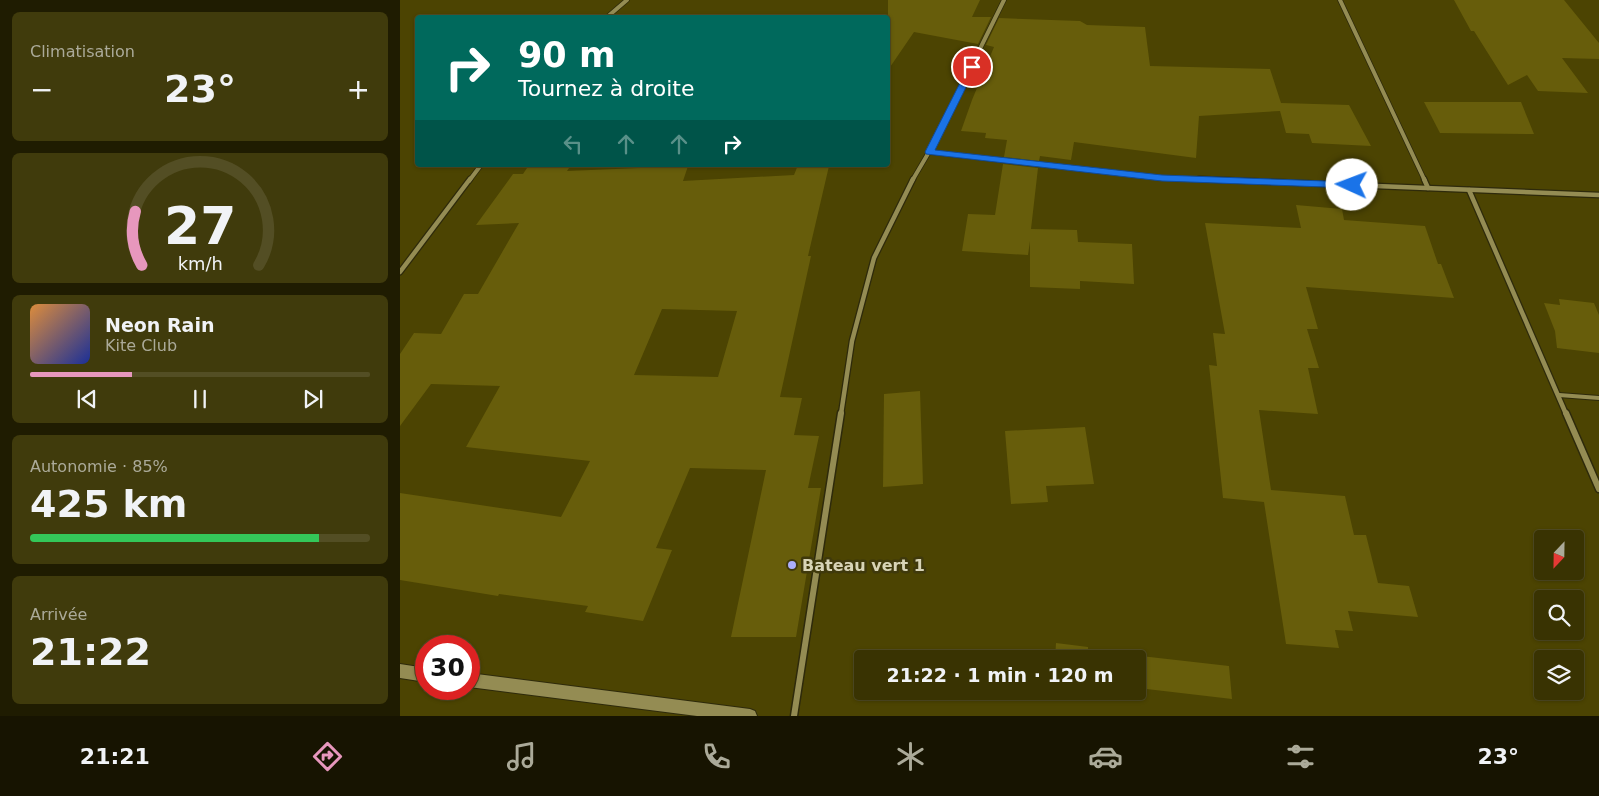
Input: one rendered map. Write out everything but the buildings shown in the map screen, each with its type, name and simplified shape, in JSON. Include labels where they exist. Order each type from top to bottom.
[{"type":"main road","points":[[400,671],[415,673]]},
{"type":"main road","points":[[480,681],[750,716]]},
{"type":"street","points":[[610,15],[627,0]]},
{"type":"street","points":[[794,716],[852,342],[874,258],[904,195],[929,152],[1004,0]]},
{"type":"street","points":[[1340,0],[1428,188]]},
{"type":"street","points":[[929,152],[1162,178],[1599,195]]},
{"type":"street","points":[[400,272],[479,167]]},
{"type":"street","points":[[1469,190],[1560,395],[1599,489]]},
{"type":"lane","points":[[1560,395],[1599,398]]},
{"type":"place","name":"Bateau vert 1","points":[[792,565]]},
{"type":"route","points":[[972,67],[929,152],[1162,178],[1352,185]]}]
